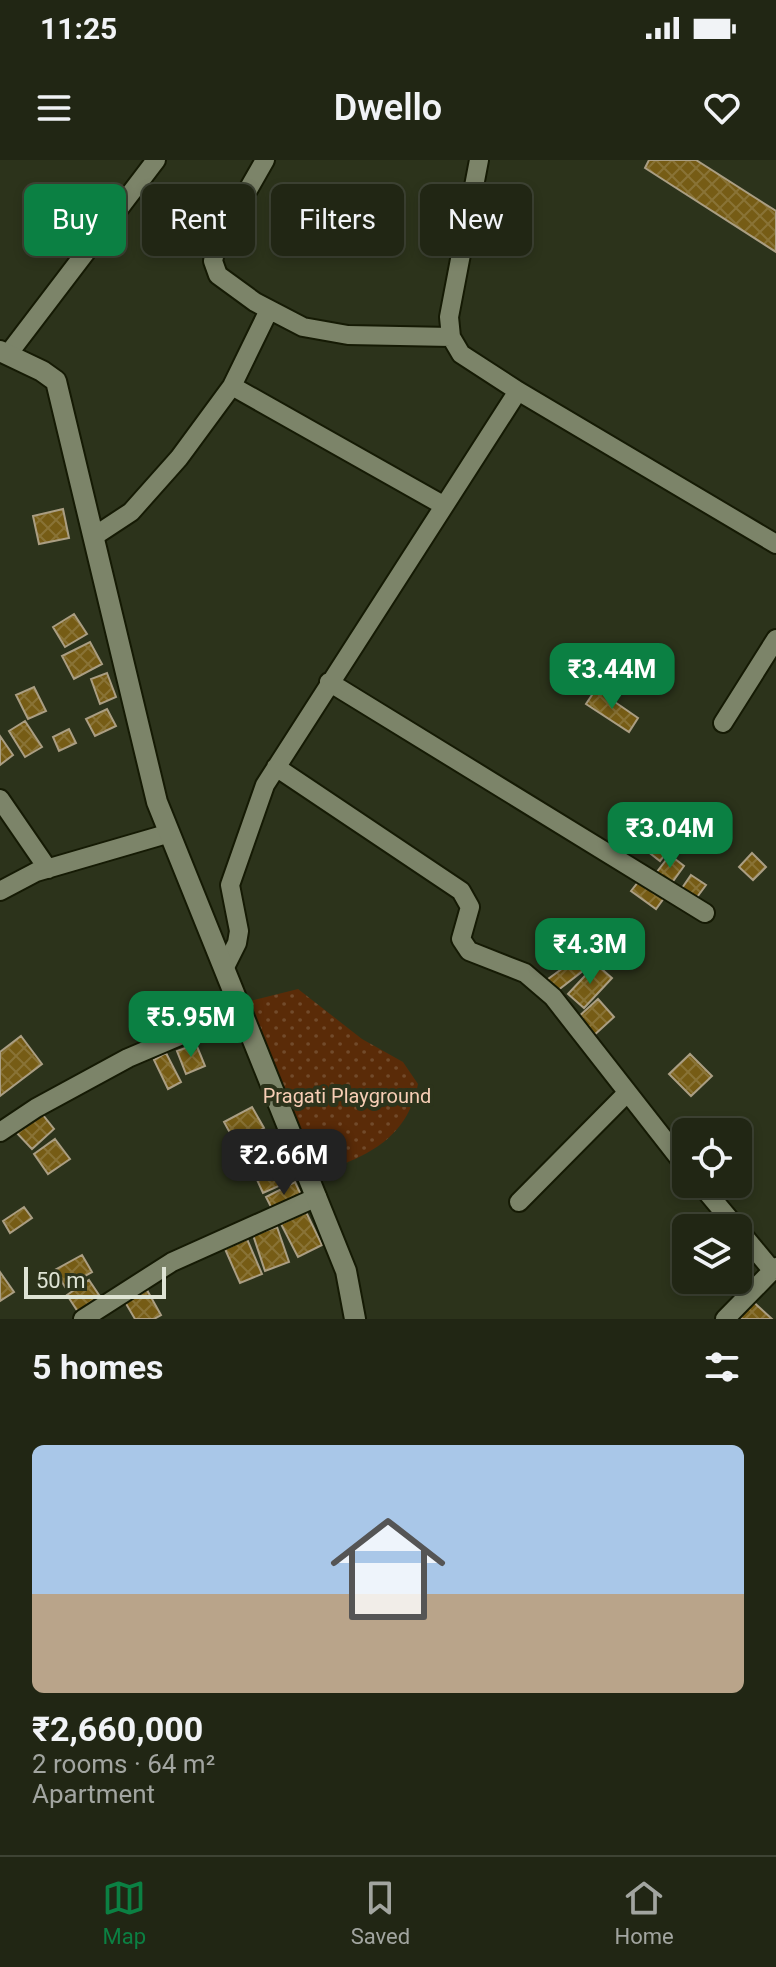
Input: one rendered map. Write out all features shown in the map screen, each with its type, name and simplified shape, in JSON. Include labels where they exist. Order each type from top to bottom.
[{"type":"street","points":[[156,160],[4,352],[56,381],[157,802],[346,1271],[355,1319]]},
{"type":"street","points":[[265,160],[217,244],[213,261],[218,275],[269,310],[303,327],[348,335],[451,337]]},
{"type":"street","points":[[479,160],[449,317],[451,337],[461,354],[776,544]]},
{"type":"street","points":[[93,537],[131,512],[179,458],[232,386],[269,310]]},
{"type":"street","points":[[232,386],[443,505]]},
{"type":"street","points":[[224,969],[237,943],[239,931],[230,885],[265,785],[518,391]]},
{"type":"street","points":[[723,723],[776,639]]},
{"type":"street","points":[[329,682],[705,913]]},
{"type":"street","points":[[276,767],[461,891],[470,907],[461,939],[469,951],[525,973],[553,997],[672,1149]]},
{"type":"street","points":[[0,799],[48,869]]},
{"type":"street","points":[[0,891],[48,869],[170,833]]},
{"type":"street","points":[[0,1132],[36,1108],[128,1058],[241,1010]]},
{"type":"street","points":[[519,1202],[627,1093]]},
{"type":"street","points":[[83,1319],[172,1262],[317,1197]]},
{"type":"street","points":[[712,1198],[725,1214]]},
{"type":"street","points":[[725,1319],[774,1269],[752,1245]]},
{"type":"green space","name":"Pragati Playground","points":[[298,989],[362,1039],[403,1062],[418,1084],[412,1103],[394,1133],[367,1153],[315,1174],[246,1002]]},
{"type":"building","points":[[649,160],[696,160],[776,211],[776,252],[645,168]]},
{"type":"building","points":[[63,509],[69,538],[39,544],[33,516]]},
{"type":"building","points":[[74,614],[87,634],[65,647],[53,627]]},
{"type":"building","points":[[90,642],[102,664],[74,679],[62,656]]},
{"type":"building","points":[[107,673],[116,697],[100,704],[91,679]]},
{"type":"building","points":[[34,687],[46,711],[28,719],[16,695]]},
{"type":"building","points":[[596,689],[638,718],[629,732],[586,704]]},
{"type":"building","points":[[107,709],[116,726],[95,736],[86,719]]},
{"type":"building","points":[[25,721],[42,747],[25,757],[9,731]]},
{"type":"building","points":[[69,729],[76,743],[59,751],[53,737]]},
{"type":"building","points":[[0,736],[13,755],[0,765]]},
{"type":"building","points":[[670,805],[691,823],[677,840],[656,822]]},
{"type":"building","points":[[656,829],[674,843],[660,861],[642,847]]},
{"type":"building","points":[[752,853],[766,867],[753,880],[739,867]]},
{"type":"building","points":[[670,855],[684,866],[671,884],[656,873]]},
{"type":"building","points":[[691,875],[706,885],[694,901],[680,891]]},
{"type":"building","points":[[643,876],[667,894],[656,909],[631,891]]},
{"type":"building","points":[[589,949],[597,960],[553,994],[544,982]]},
{"type":"building","points":[[596,964],[612,978],[584,1008],[568,994]]},
{"type":"building","points":[[598,999],[614,1017],[592,1037],[576,1019]]},
{"type":"building","points":[[21,1036],[42,1064],[0,1096],[0,1052]]},
{"type":"building","points":[[196,1044],[205,1066],[186,1074],[177,1051]]},
{"type":"building","points":[[166,1053],[181,1082],[168,1089],[154,1060]]},
{"type":"building","points":[[690,1054],[712,1076],[691,1096],[669,1074]]},
{"type":"building","points":[[252,1107],[264,1128],[236,1144],[224,1122]]},
{"type":"building","points":[[39,1110],[54,1129],[32,1149],[13,1129]]},
{"type":"building","points":[[272,1132],[281,1150],[249,1164],[240,1146]]},
{"type":"building","points":[[55,1139],[70,1159],[48,1174],[34,1154]]},
{"type":"building","points":[[280,1159],[290,1181],[263,1193],[253,1171]]},
{"type":"building","points":[[295,1182],[302,1197],[273,1211],[266,1197]]},
{"type":"building","points":[[24,1207],[32,1218],[10,1233],[3,1221]]},
{"type":"building","points":[[306,1212],[322,1245],[298,1257],[281,1224]]},
{"type":"building","points":[[277,1227],[289,1262],[265,1271],[253,1235]]},
{"type":"building","points":[[247,1239],[262,1274],[240,1283],[225,1249]]},
{"type":"building","points":[[82,1255],[92,1272],[65,1287],[55,1270]]},
{"type":"building","points":[[0,1272],[14,1292],[0,1301]]},
{"type":"building","points":[[89,1280],[101,1298],[78,1312],[67,1295]]},
{"type":"building","points":[[147,1290],[161,1315],[154,1319],[135,1319],[125,1302]]},
{"type":"building","points":[[749,1298],[772,1319],[739,1319],[734,1314]]}]
